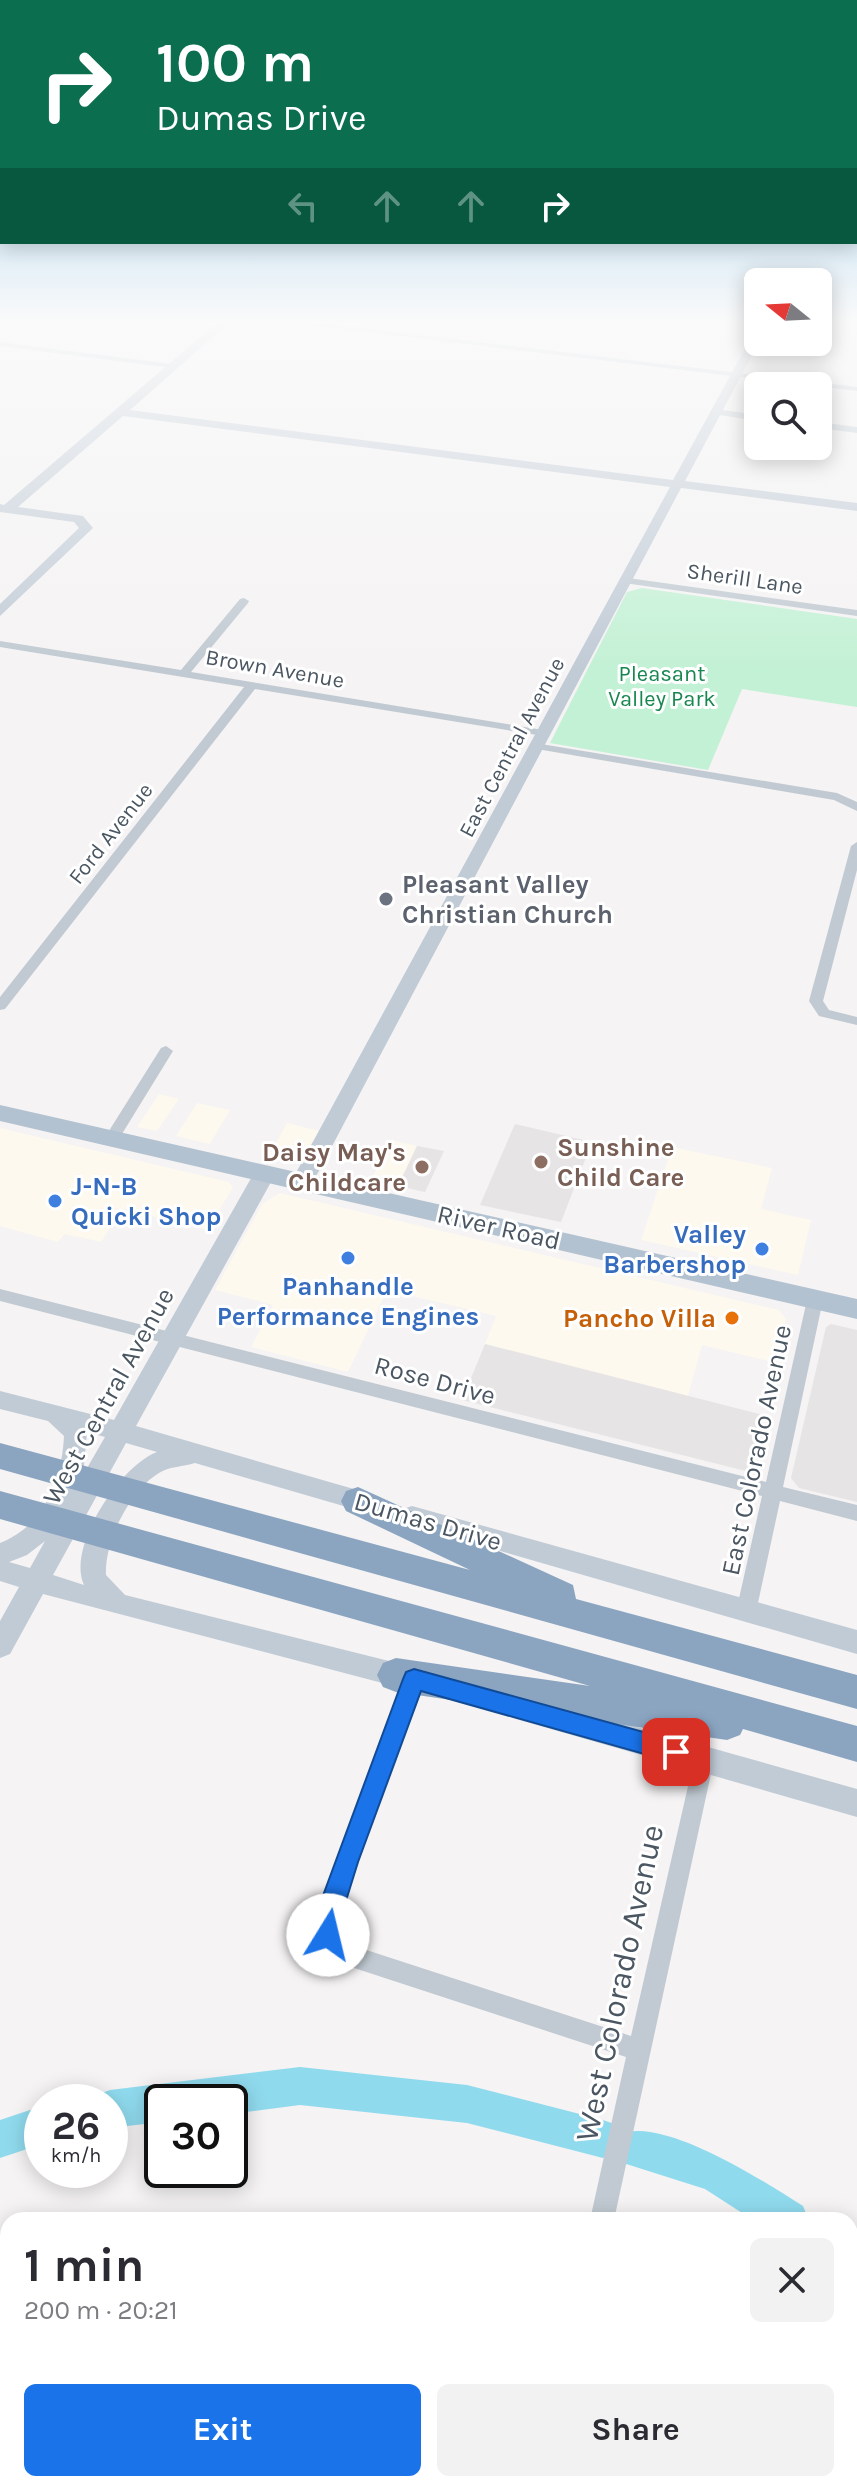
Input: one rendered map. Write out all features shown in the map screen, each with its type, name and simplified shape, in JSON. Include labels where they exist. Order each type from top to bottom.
[{"type":"highway","points":[[10,1459],[857,1692]]},
{"type":"highway","points":[[358,1501],[549,1592],[750,1662]]},
{"type":"highway","points":[[0,1505],[845,1741]]},
{"type":"highway","points":[[405,1677],[845,1741]]},
{"type":"main road","name":"River Road","points":[[0,1113],[857,1309]]},
{"type":"street","points":[[4,509],[90,437]]},
{"type":"street","points":[[316,437],[857,507]]},
{"type":"street","name":"East Central Avenue","points":[[302,1182],[362,1078],[702,437]]},
{"type":"street","points":[[0,612],[86,528],[78,519],[4,509]]},
{"type":"street","name":"Sherill Lane","points":[[628,581],[857,613]]},
{"type":"street","points":[[185,673],[244,601]]},
{"type":"street","name":"Brown Avenue","points":[[0,644],[252,685],[833,796],[855,804]]},
{"type":"street","name":"Ford Avenue","points":[[0,1006],[252,685]]},
{"type":"street","points":[[857,846],[816,1001],[824,1013],[857,1021]]},
{"type":"street","points":[[112,1138],[166,1051]]},
{"type":"street","name":"West Central Avenue","points":[[0,1646],[265,1173]]},
{"type":"street","name":"Rose Drive","points":[[0,1295],[857,1513]]},
{"type":"street","name":"East Colorado Avenue","points":[[746,1612],[815,1300]]},
{"type":"street","name":"Dumas Drive","points":[[0,1400],[120,1431],[857,1642]]},
{"type":"street","points":[[0,1554],[13,1551],[41,1532],[62,1495],[77,1456],[76,1433],[56,1413]]},
{"type":"street","points":[[118,1604],[102,1591],[92,1573],[96,1550],[118,1503],[138,1475],[161,1458],[198,1454]]},
{"type":"street","points":[[0,1570],[118,1604],[405,1677],[857,1803]]},
{"type":"street","points":[[405,1677],[327,1920],[332,1945],[342,1953],[640,2050]]},
{"type":"street","name":"West Colorado Avenue","points":[[604,2212],[704,1760]]},
{"type":"shaded area","points":[[159,1094],[179,1099],[157,1131],[137,1127]]},
{"type":"shaded area","points":[[197,1103],[230,1110],[210,1144],[176,1136]]},
{"type":"shaded area","points":[[287,1123],[320,1131],[299,1162],[268,1157]]},
{"type":"shaded area","name":"Sunshine Child Care","points":[[515,1124],[592,1142],[561,1222],[480,1205]]},
{"type":"shaded area","points":[[0,1128],[229,1182],[233,1187],[208,1230],[123,1209],[101,1242],[65,1234],[58,1242],[0,1226]]},
{"type":"shaded area","points":[[391,1140],[417,1146],[398,1186],[371,1180]]},
{"type":"shaded area","name":"Daisy May's Childcare","points":[[417,1146],[444,1151],[425,1192],[398,1186]]},
{"type":"shaded area","points":[[672,1147],[772,1168],[761,1209],[811,1220],[798,1275],[641,1240]]},
{"type":"shaded area","points":[[280,1193],[779,1310],[786,1319],[776,1363],[702,1345],[688,1396],[485,1344],[496,1316],[387,1290],[348,1372],[251,1347],[273,1305],[215,1290],[262,1204]]},
{"type":"shaded area","points":[[831,1324],[857,1330],[857,1502],[799,1488],[791,1478],[826,1327]]},
{"type":"shaded area","points":[[485,1344],[763,1415],[750,1472],[462,1400]]},
{"type":"green space","name":"Pleasant Valley Park","points":[[642,588],[857,619],[857,707],[742,689],[708,770],[550,743],[627,592]]},
{"type":"waterway","points":[[128,2107],[300,2086],[467,2104],[603,2139]]},
{"type":"waterway","points":[[0,2139],[24,2131]]},
{"type":"waterway","points":[[634,2148],[714,2172],[776,2212]]},
{"type":"place","name":"Pleasant Valley Christian Church","points":[[386,899]]},
{"type":"place","name":"Sunshine Child Care","points":[[541,1162]]},
{"type":"place","name":"Daisy May's Childcare","points":[[422,1167]]},
{"type":"place","name":"J-N-B Quicki Shop","points":[[55,1201]]},
{"type":"place","name":"Valley Barbershop","points":[[762,1249]]},
{"type":"place","name":"Panhandle Performance Engines","points":[[348,1258]]},
{"type":"place","name":"Pancho Villa","points":[[732,1318]]},
{"type":"route","points":[[328,1935],[327,1920],[345,1862],[414,1679],[676,1752]]}]
